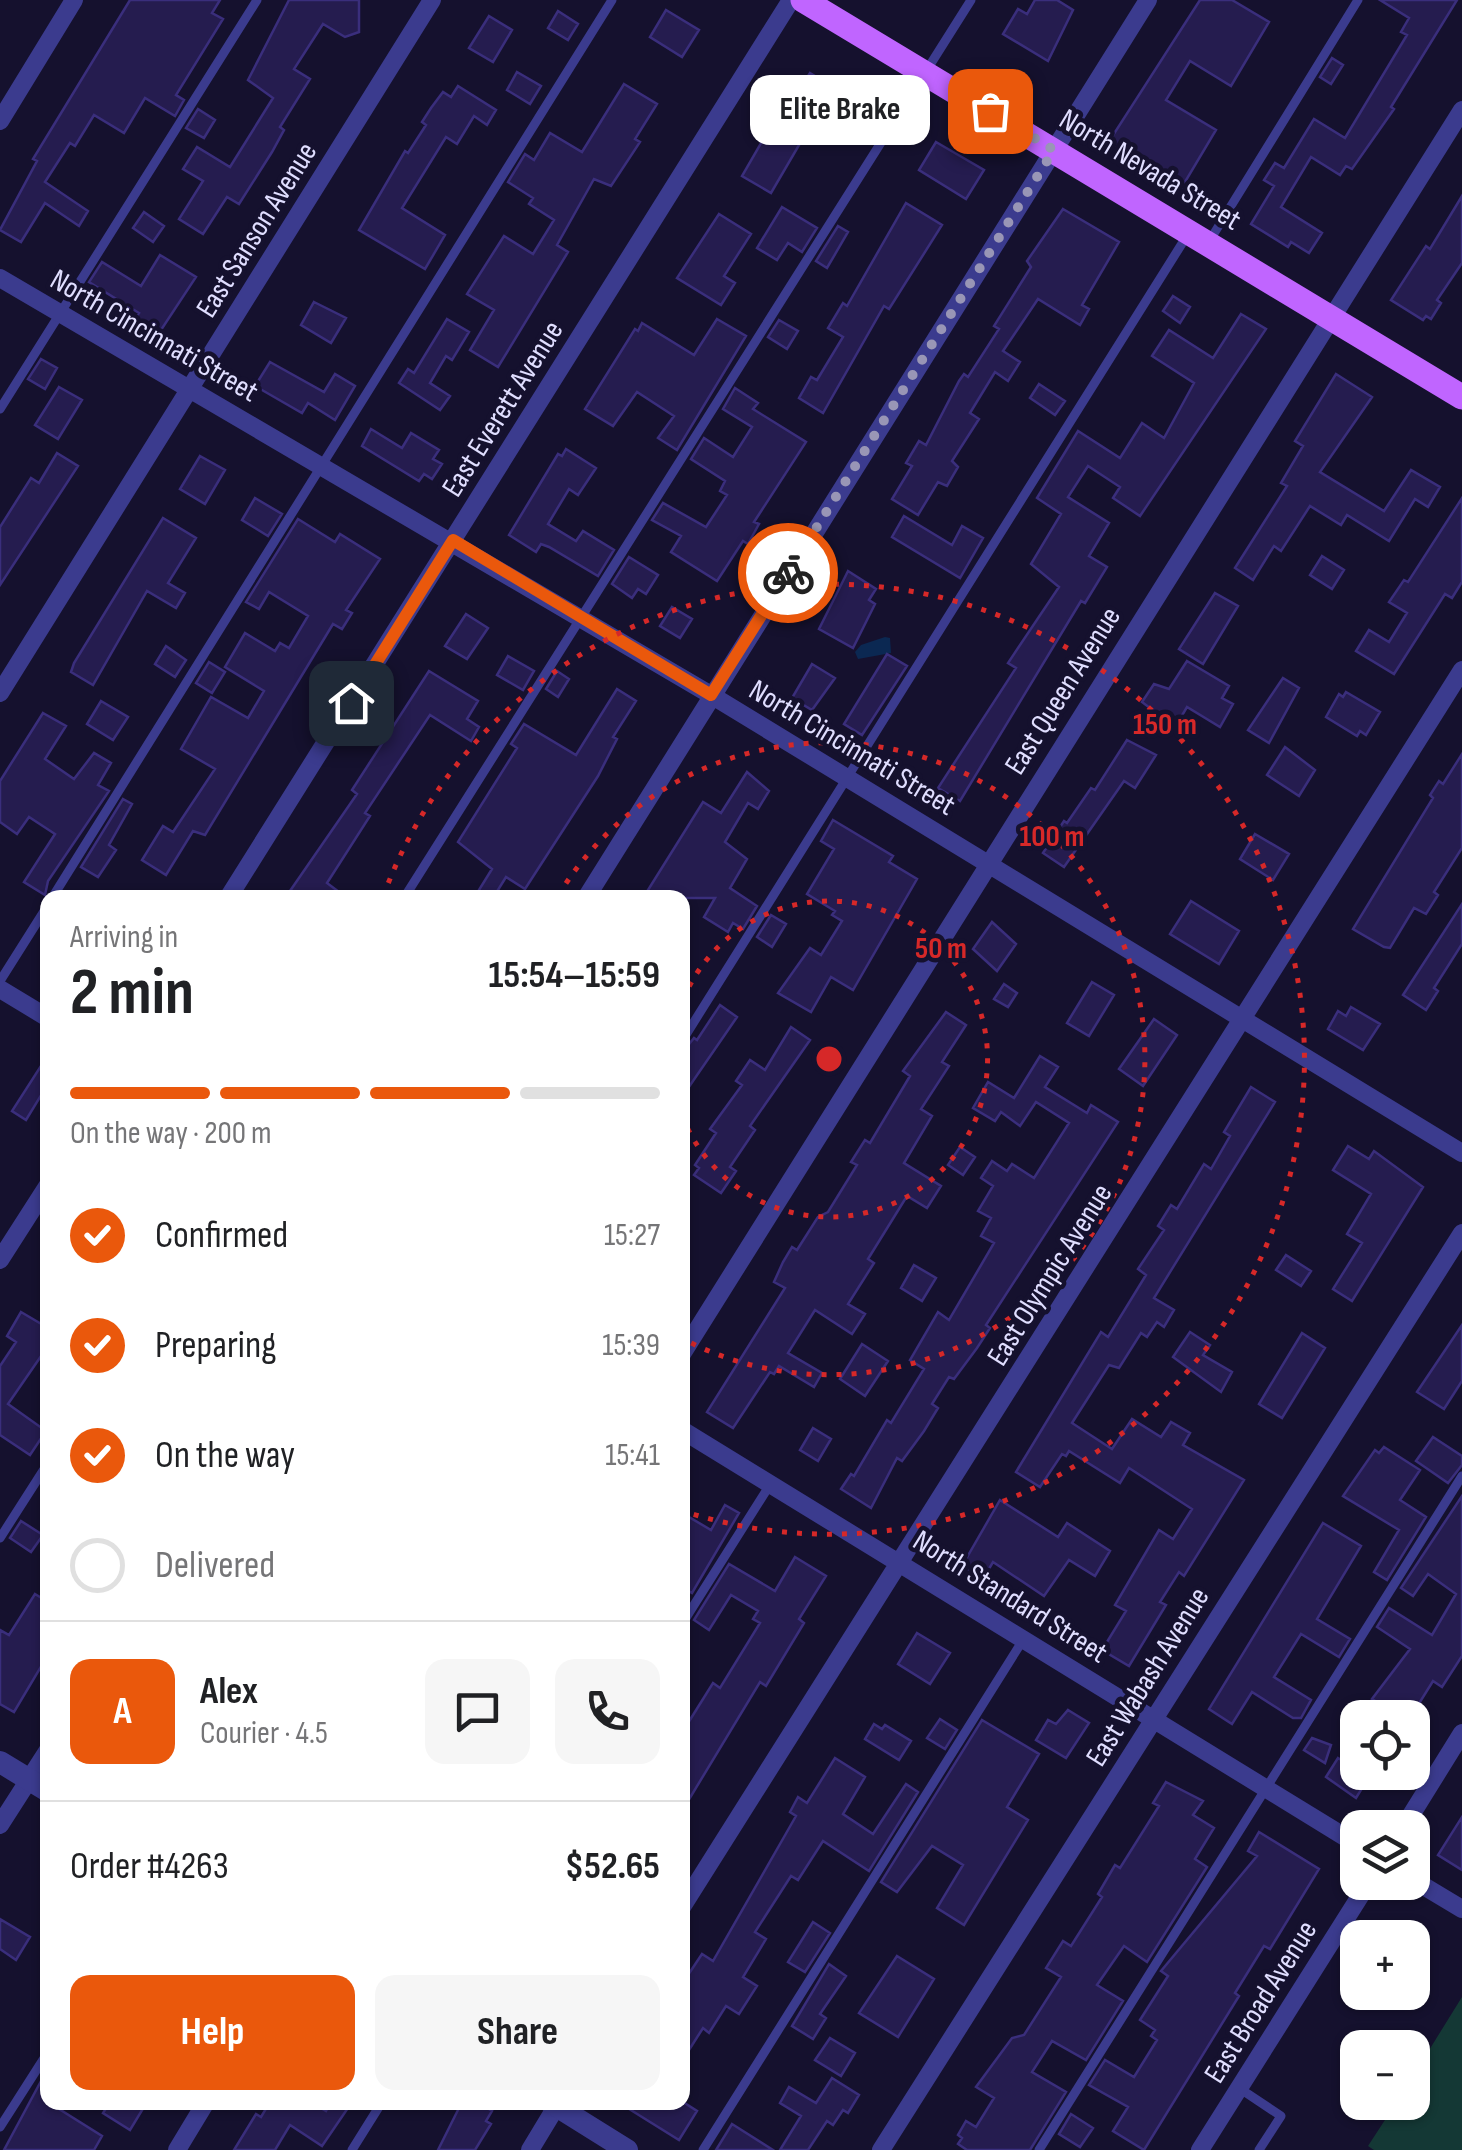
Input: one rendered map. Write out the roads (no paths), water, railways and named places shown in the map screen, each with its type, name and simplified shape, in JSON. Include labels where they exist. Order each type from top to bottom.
[{"type":"main road","name":"North Nevada Street","points":[[803,0],[1460,391]]},
{"type":"street","points":[[0,120],[74,0]]},
{"type":"street","name":"East Sanson Avenue","points":[[0,692],[432,0]]},
{"type":"street","name":"East Everett Avenue","points":[[233,890],[791,0]]},
{"type":"street","points":[[591,890],[1148,0]]},
{"type":"street","name":"East Queen Avenue","points":[[690,1341],[1462,110]]},
{"type":"street","name":"North Cincinnati Street","points":[[0,278],[453,540],[1462,1153]]},
{"type":"street","name":"East Olympic Avenue","points":[[690,1895],[1462,670]]},
{"type":"street","points":[[0,985],[40,1012]]},
{"type":"street","points":[[0,1260],[40,1198]]},
{"type":"street","name":"East Wabash Avenue","points":[[881,2150],[1462,1232]]},
{"type":"street","name":"North Standard Street","points":[[690,1435],[1340,1834]]},
{"type":"street","points":[[1414,1810],[1462,1733]]},
{"type":"street","points":[[0,1762],[38,1786],[0,1826]]},
{"type":"street","points":[[1430,1890],[1462,1909]]},
{"type":"street","name":"East Broad Avenue","points":[[1200,2150],[1358,1900]]},
{"type":"street","points":[[177,2150],[201,2110]]},
{"type":"street","points":[[530,2150],[552,2110]]},
{"type":"street","points":[[564,2110],[627,2150]]},
{"type":"lane","points":[[0,409],[257,0]]},
{"type":"lane","points":[[57,890],[612,0]]},
{"type":"lane","points":[[409,890],[971,0]]},
{"type":"lane","points":[[690,1028],[847,777],[1198,237],[1358,0]]},
{"type":"lane","points":[[0,985],[40,918]]},
{"type":"lane","points":[[0,1538],[40,1476]]},
{"type":"lane","points":[[1039,2150],[1462,1476]]},
{"type":"lane","points":[[690,1611],[771,1483]]},
{"type":"lane","points":[[703,2150],[1024,1638]]},
{"type":"lane","points":[[0,2128],[40,2065]]},
{"type":"lane","points":[[1239,2088],[1280,2116],[1259,2150]]},
{"type":"lane","points":[[352,2150],[377,2110]]},
{"type":"water","points":[[890,638],[891,653],[858,659],[855,652],[861,645]]},
{"type":"place","name":"Elite Brake","points":[[990,111]]}]
